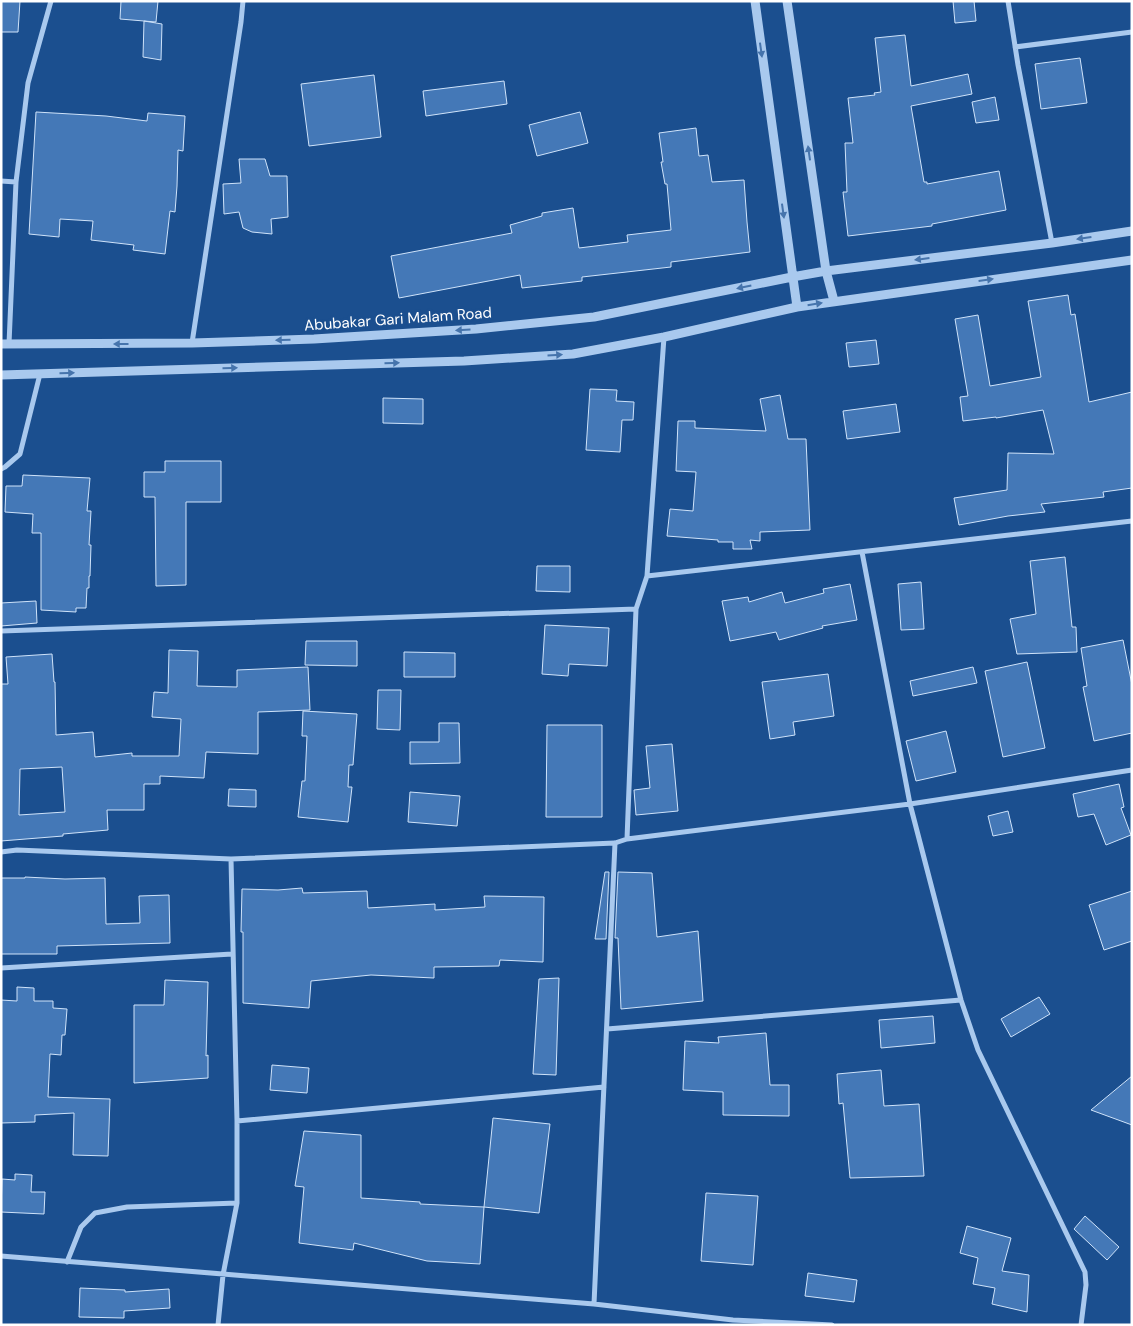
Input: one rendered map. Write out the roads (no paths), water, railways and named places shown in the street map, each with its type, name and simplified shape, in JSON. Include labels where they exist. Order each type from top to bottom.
[{"type":"street","points":[[5,344],[16,182],[28,84],[51,1]]},
{"type":"street","points":[[192,343],[243,1]]},
{"type":"street","points":[[755,1],[797,307]]},
{"type":"street","points":[[787,1],[826,271],[834,301]]},
{"type":"street","points":[[1008,1],[1052,242]]},
{"type":"street","points":[[1015,46],[1132,32]]},
{"type":"street","points":[[1,181],[16,182]]},
{"type":"street","name":"Abubakar Gari Malam Road","points":[[5,344],[192,343],[314,339],[476,329],[594,317],[826,271],[1132,231]]},
{"type":"street","points":[[1,375],[464,361],[573,354],[664,337],[797,307],[1132,260]]},
{"type":"street","points":[[627,839],[636,609],[647,576],[664,337]]},
{"type":"street","points":[[1,469],[20,454],[40,374]]},
{"type":"street","points":[[647,576],[1132,521]]},
{"type":"street","points":[[862,552],[910,804],[961,1000],[978,1050],[1086,1272],[1081,1325]]},
{"type":"street","points":[[1,631],[636,609]]},
{"type":"street","points":[[1,852],[17,850],[231,859],[615,844],[627,839],[910,804],[1132,770]]},
{"type":"street","points":[[594,1304],[615,844]]},
{"type":"street","points":[[218,1325],[223,1274],[237,1203],[231,859]]},
{"type":"street","points":[[1,968],[232,954]]},
{"type":"street","points":[[607,1029],[961,1000]]},
{"type":"street","points":[[237,1121],[604,1087]]},
{"type":"street","points":[[67,1262],[81,1227],[96,1213],[127,1207],[237,1203]]},
{"type":"street","points":[[1,1256],[594,1304],[733,1322],[832,1325]]}]
